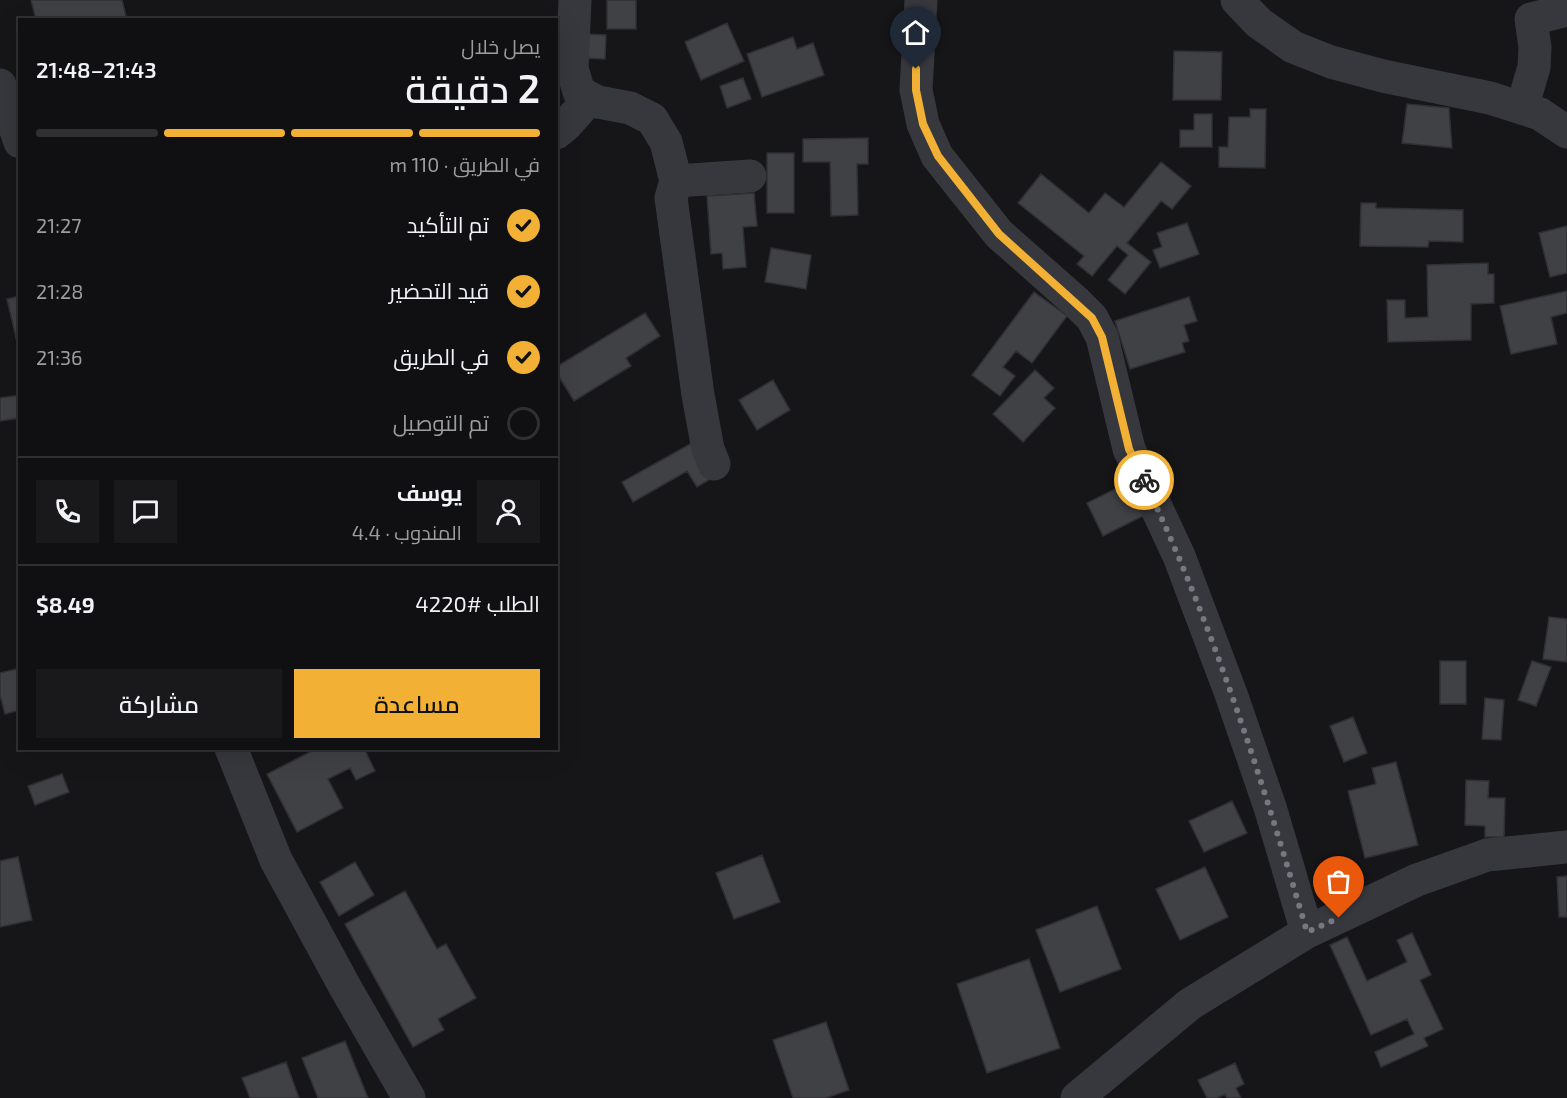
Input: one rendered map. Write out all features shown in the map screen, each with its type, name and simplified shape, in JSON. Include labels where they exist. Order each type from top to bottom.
[{"type":"street","points":[[575,0],[572,68],[579,92],[598,102],[630,108],[652,119],[666,141],[676,181],[671,198],[698,395],[708,450],[714,464]]},
{"type":"street","points":[[921,0],[916,47],[916,90],[923,124],[938,156],[999,234],[1092,318],[1102,337],[1129,449],[1179,555],[1231,693],[1270,807],[1307,932]]},
{"type":"street","points":[[1237,0],[1259,23],[1293,47],[1331,62],[1383,76],[1490,98],[1540,114],[1567,132]]},
{"type":"street","points":[[1521,108],[1534,68],[1535,47],[1531,19],[1567,10]]},
{"type":"street","points":[[0,85],[18,136]]},
{"type":"street","points":[[558,131],[590,98]]},
{"type":"street","points":[[676,181],[750,176]]},
{"type":"street","points":[[232,750],[276,860],[409,1098]]},
{"type":"street","points":[[1077,1098],[1190,1004],[1307,932],[1417,880],[1486,855],[1567,848]]},
{"type":"building","points":[[31,0],[122,0],[126,18],[36,18]]},
{"type":"building","points":[[607,0],[636,0],[636,29],[607,29]]},
{"type":"building","points":[[727,23],[744,61],[701,80],[685,42]]},
{"type":"building","points":[[584,34],[606,35],[605,59],[583,58]]},
{"type":"building","points":[[793,37],[797,49],[813,43],[824,75],[762,97],[747,54]]},
{"type":"building","points":[[1174,51],[1222,52],[1221,100],[1173,100]]},
{"type":"building","points":[[743,78],[751,99],[727,108],[720,86]]},
{"type":"building","points":[[1407,104],[1449,108],[1452,148],[1402,143]]},
{"type":"building","points":[[1250,109],[1266,109],[1265,168],[1219,167],[1219,147],[1228,147],[1229,117],[1250,117]]},
{"type":"building","points":[[1194,114],[1212,114],[1212,147],[1180,147],[1180,130],[1194,130]]},
{"type":"building","points":[[868,138],[868,164],[857,164],[858,215],[831,216],[830,162],[803,162],[803,139]]},
{"type":"building","points":[[767,153],[794,153],[794,213],[767,213]]},
{"type":"building","points":[[1161,162],[1191,186],[1172,209],[1161,201],[1127,243],[1151,262],[1125,294],[1108,280],[1128,255],[1117,246],[1092,276],[1077,264],[1084,256],[1018,203],[1041,174],[1089,213],[1105,193],[1124,207]]},
{"type":"building","points":[[754,193],[757,226],[743,227],[746,267],[723,269],[722,253],[711,254],[707,196]]},
{"type":"building","points":[[1361,203],[1376,203],[1376,208],[1463,210],[1463,242],[1429,241],[1428,247],[1360,246]]},
{"type":"building","points":[[1187,223],[1199,254],[1160,268],[1153,250],[1162,247],[1157,233]]},
{"type":"building","points":[[1567,226],[1567,273],[1550,277],[1539,233]]},
{"type":"building","points":[[771,248],[811,255],[806,289],[765,282]]},
{"type":"building","points":[[1488,263],[1488,274],[1494,274],[1494,303],[1471,304],[1471,340],[1388,342],[1387,300],[1405,300],[1405,318],[1428,317],[1427,265]]},
{"type":"building","points":[[1567,291],[1567,313],[1551,317],[1557,344],[1511,354],[1500,306]]},
{"type":"building","points":[[1034,292],[1067,316],[1032,363],[1016,351],[1003,367],[1015,376],[1000,396],[972,375]]},
{"type":"building","points":[[18,296],[18,346],[7,299]]},
{"type":"building","points":[[1189,297],[1197,321],[1184,325],[1189,341],[1182,343],[1185,352],[1130,369],[1115,321]]},
{"type":"building","points":[[645,313],[660,336],[626,358],[631,366],[574,401],[558,375],[558,366]]},
{"type":"building","points":[[1035,370],[1054,388],[1044,398],[1055,408],[1023,442],[993,414]]},
{"type":"building","points":[[773,380],[790,410],[757,430],[739,400]]},
{"type":"building","points":[[18,395],[18,418],[0,421],[0,398]]},
{"type":"building","points":[[692,443],[712,478],[697,487],[687,471],[633,502],[622,482]]},
{"type":"building","points":[[1131,481],[1147,514],[1103,536],[1087,503]]},
{"type":"building","points":[[1549,617],[1567,619],[1567,662],[1543,659]]},
{"type":"building","points":[[1440,661],[1466,661],[1466,704],[1440,704]]},
{"type":"building","points":[[1532,661],[1551,667],[1536,706],[1518,700]]},
{"type":"building","points":[[18,668],[18,711],[5,714],[0,695],[0,673]]},
{"type":"building","points":[[1485,698],[1504,700],[1501,740],[1482,739]]},
{"type":"building","points":[[1353,717],[1367,753],[1344,762],[1330,726]]},
{"type":"building","points":[[314,750],[365,750],[375,771],[356,780],[350,768],[328,779],[343,808],[297,832],[267,774]]},
{"type":"building","points":[[1396,762],[1418,845],[1365,858],[1348,791],[1376,784],[1372,768]]},
{"type":"building","points":[[62,774],[69,792],[35,805],[28,786]]},
{"type":"building","points":[[1466,780],[1489,781],[1488,798],[1505,798],[1504,837],[1485,837],[1485,826],[1465,825]]},
{"type":"building","points":[[1232,801],[1247,833],[1204,852],[1189,821]]},
{"type":"building","points":[[762,855],[780,902],[734,919],[716,873]]},
{"type":"building","points":[[18,857],[32,920],[0,927],[0,861]]},
{"type":"building","points":[[355,862],[374,895],[339,916],[320,882]]},
{"type":"building","points":[[1205,867],[1228,917],[1180,940],[1156,889]]},
{"type":"building","points":[[1567,876],[1567,917],[1559,917],[1557,877]]},
{"type":"building","points":[[405,891],[437,949],[446,944],[476,998],[438,1019],[444,1030],[413,1047],[345,924]]},
{"type":"building","points":[[1097,906],[1121,969],[1060,992],[1036,930]]},
{"type":"building","points":[[1412,933],[1431,975],[1420,980],[1443,1029],[1424,1038],[1428,1046],[1381,1067],[1375,1052],[1414,1034],[1407,1019],[1371,1035],[1330,945],[1347,937],[1367,981],[1407,962],[1397,940]]},
{"type":"building","points":[[1029,959],[1060,1048],[987,1073],[957,984]]},
{"type":"building","points":[[826,1022],[849,1090],[826,1098],[793,1098],[773,1040]]},
{"type":"building","points":[[345,1041],[368,1098],[318,1098],[302,1058]]},
{"type":"building","points":[[286,1062],[299,1098],[250,1098],[242,1078]]},
{"type":"building","points":[[1235,1063],[1244,1084],[1236,1088],[1241,1098],[1227,1098],[1225,1094],[1217,1098],[1207,1098],[1198,1080]]},
{"type":"way so far","points":[[1144,480],[1179,555],[1231,693],[1270,807],[1307,932],[1339,918]]},
{"type":"route","points":[[916,69],[916,90],[923,124],[938,156],[999,234],[1092,318],[1102,337],[1129,449],[1144,480]]}]
